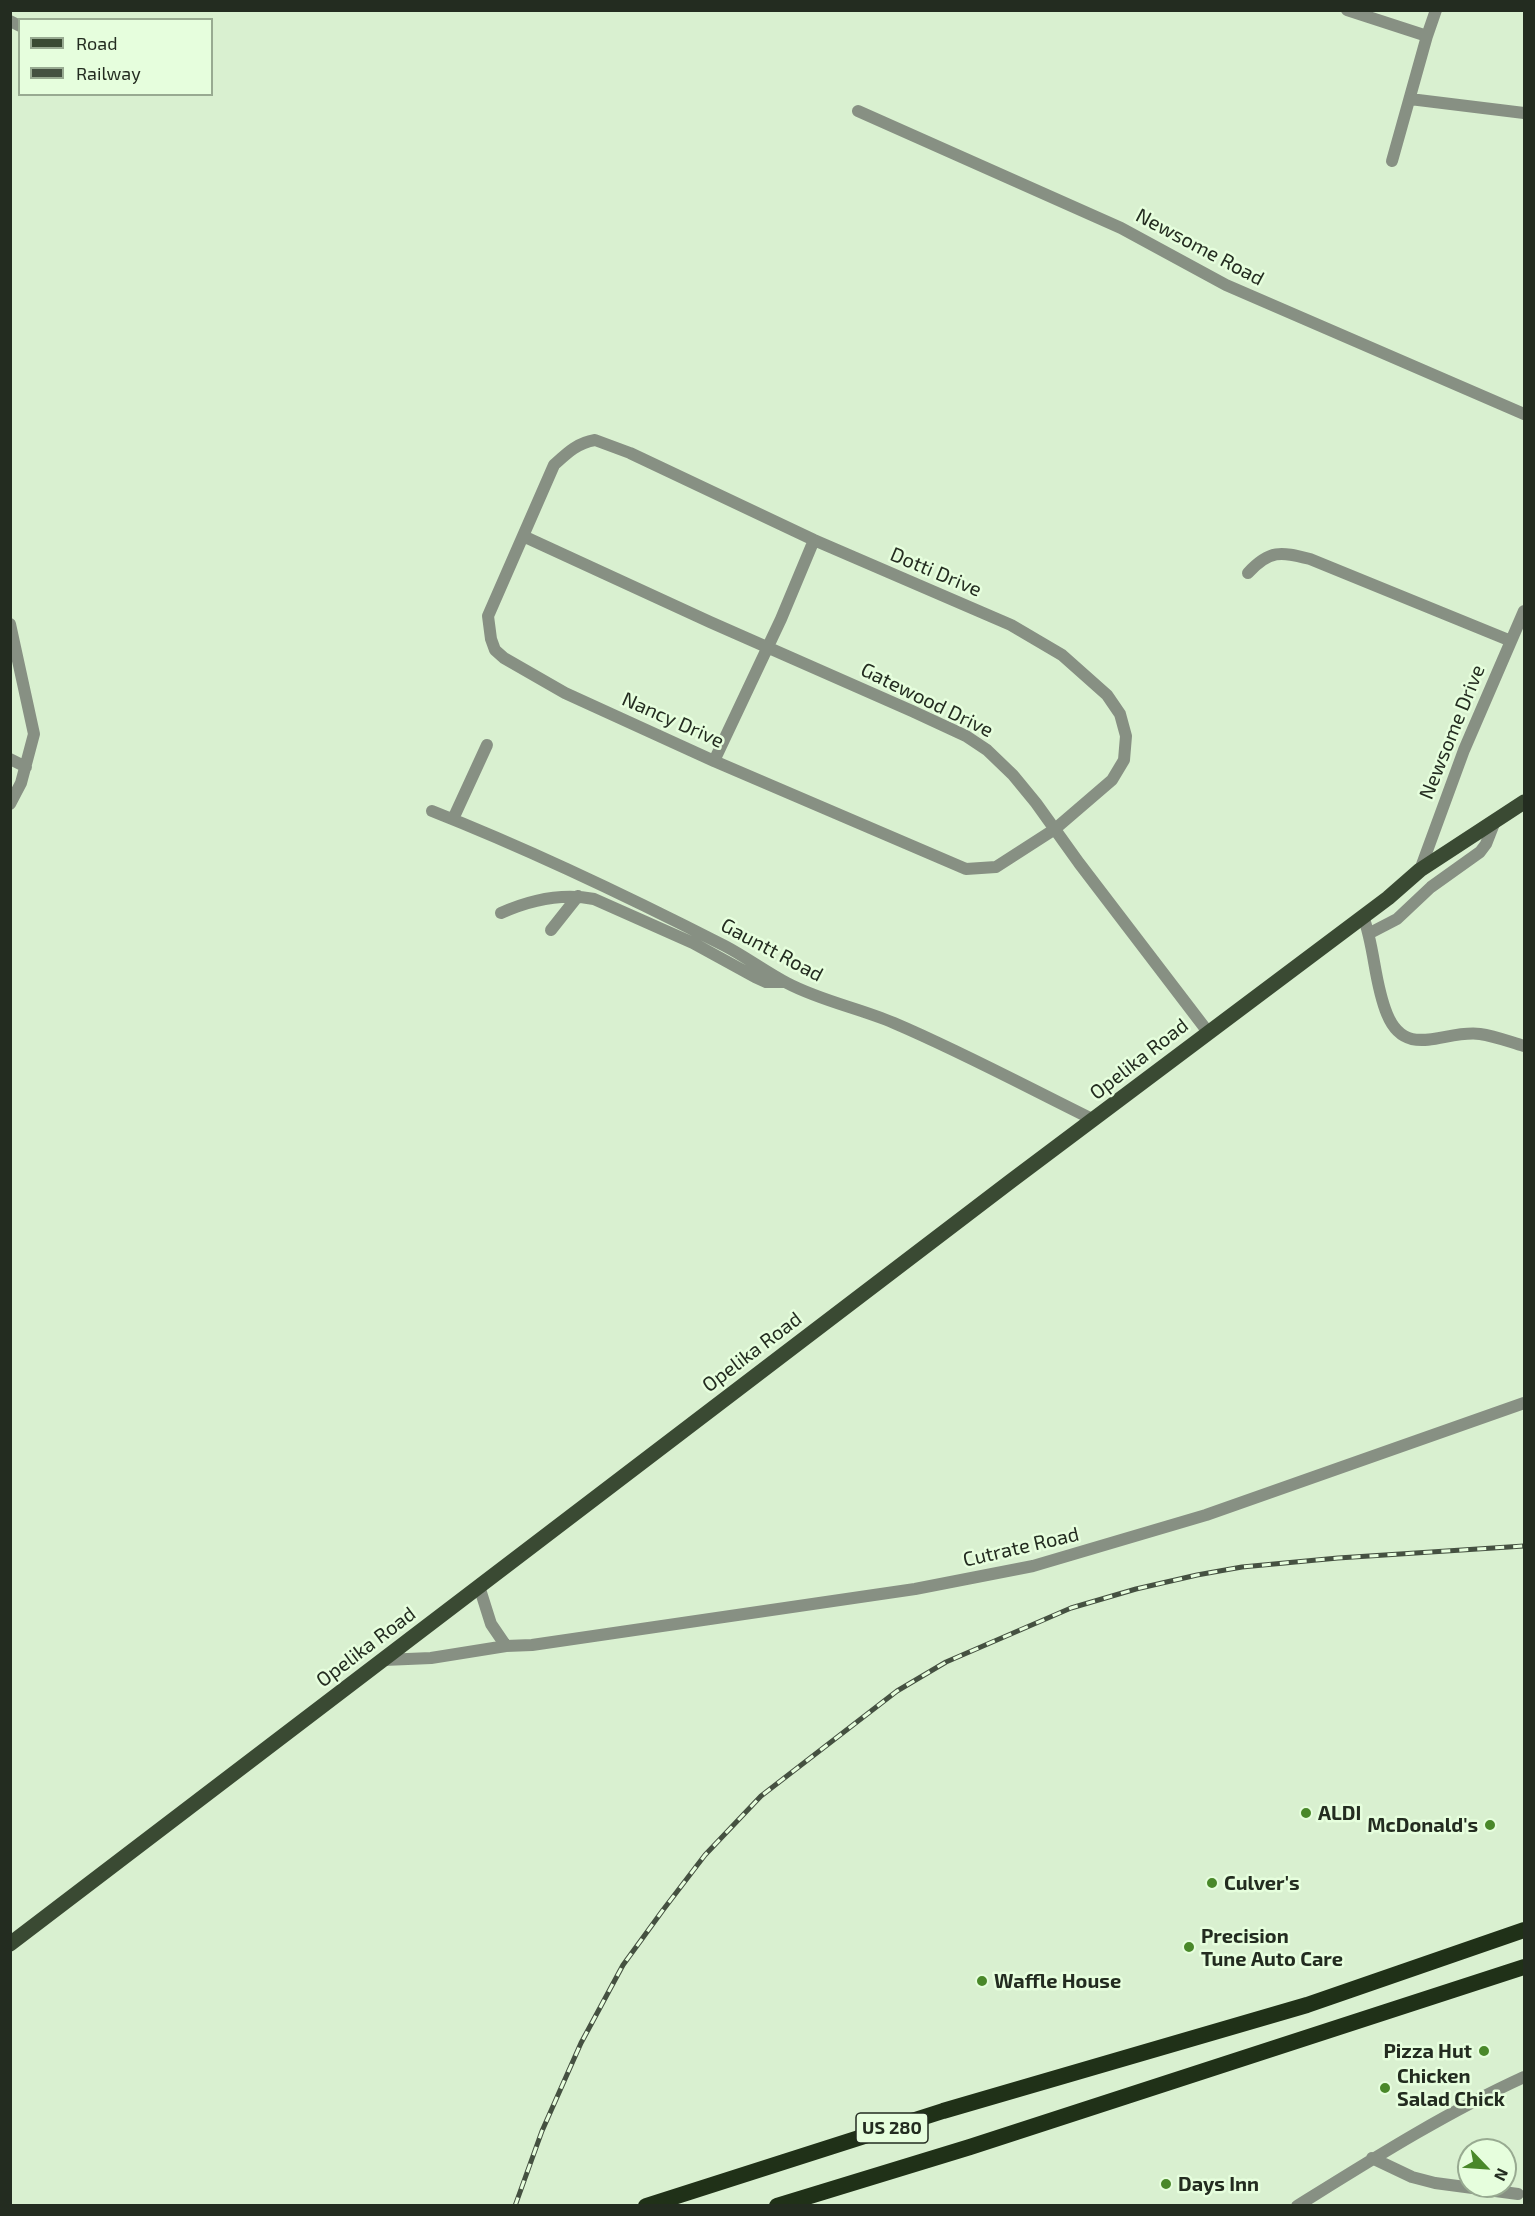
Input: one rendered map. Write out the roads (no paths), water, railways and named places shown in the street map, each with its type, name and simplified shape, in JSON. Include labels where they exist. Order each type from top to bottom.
[{"type":"highway","name":"US 280","points":[[646,2205],[966,2104],[1307,2005],[1524,1930]]},
{"type":"highway","name":"US 280","points":[[777,2205],[948,2154],[1524,1967]]},
{"type":"main road","name":"Opelika Road","points":[[10,1944],[1011,1181],[1388,898],[1420,870],[1524,802]]},
{"type":"street","points":[[1347,10],[1427,36]]},
{"type":"street","points":[[1392,160],[1436,10]]},
{"type":"street","points":[[1410,99],[1524,113]]},
{"type":"street","name":"Newsome Road","points":[[858,111],[1121,228],[1226,285],[1524,414]]},
{"type":"street","name":"Dotti Drive","points":[[583,442],[595,440],[630,453],[814,540],[1011,625],[1062,656],[1107,695],[1120,714],[1126,736],[1124,760],[1112,780],[1055,829]]},
{"type":"street","name":"Nancy Drive","points":[[583,442],[570,450],[554,465],[488,616],[495,650],[504,658],[565,693],[714,761],[966,869],[996,867],[1055,829]]},
{"type":"street","name":"Gatewood Drive","points":[[523,536],[767,648],[912,711],[966,736],[987,750],[1013,775],[1208,1032]]},
{"type":"street","points":[[714,761],[814,540]]},
{"type":"street","points":[[1248,573],[1264,558],[1275,553],[1302,557],[1511,641]]},
{"type":"street","name":"Newsome Drive","points":[[1420,870],[1464,750],[1524,611]]},
{"type":"street","points":[[10,624],[34,734],[21,783],[10,804]]},
{"type":"street","points":[[453,819],[487,745]]},
{"type":"street","points":[[10,759],[26,767]]},
{"type":"street","name":"Gauntt Road","points":[[432,811],[619,894],[727,947],[786,982],[831,1002],[889,1021],[944,1044],[1094,1120]]},
{"type":"street","points":[[1370,933],[1396,919],[1431,887],[1480,852],[1486,844],[1495,821]]},
{"type":"street","points":[[501,913],[535,901],[578,896],[594,899],[693,943],[766,982],[786,982]]},
{"type":"street","points":[[551,930],[578,896]]},
{"type":"street","points":[[1363,916],[1370,933],[1377,980],[1387,1014],[1399,1033],[1410,1039],[1421,1041],[1456,1034],[1480,1034],[1524,1046]]},
{"type":"street","name":"Cutrate Road","points":[[384,1660],[431,1658],[506,1646],[532,1645],[915,1589],[1033,1566],[1206,1515],[1524,1403]]},
{"type":"street","points":[[479,1586],[490,1624],[506,1646]]},
{"type":"street","points":[[1297,2205],[1372,2158],[1487,2094],[1524,2077]]},
{"type":"street","points":[[1372,2158],[1412,2177],[1435,2183],[1518,2194]]},
{"type":"railway","points":[[515,2206],[542,2131],[581,2043],[623,1965],[663,1910],[705,1855],[761,1796],[897,1691],[946,1662],[1071,1608],[1136,1589],[1242,1567],[1338,1558],[1524,1546]]},
{"type":"place","name":"ALDI","points":[[1306,1813]]},
{"type":"place","name":"McDonald's","points":[[1490,1825]]},
{"type":"place","name":"Culver's","points":[[1212,1883]]},
{"type":"place","name":"Precision Tune Auto Care","points":[[1189,1947]]},
{"type":"place","name":"Waffle House","points":[[982,1981]]},
{"type":"place","name":"Pizza Hut","points":[[1484,2051]]},
{"type":"place","name":"Chicken Salad Chick","points":[[1385,2088]]},
{"type":"place","name":"Days Inn","points":[[1166,2184]]}]
